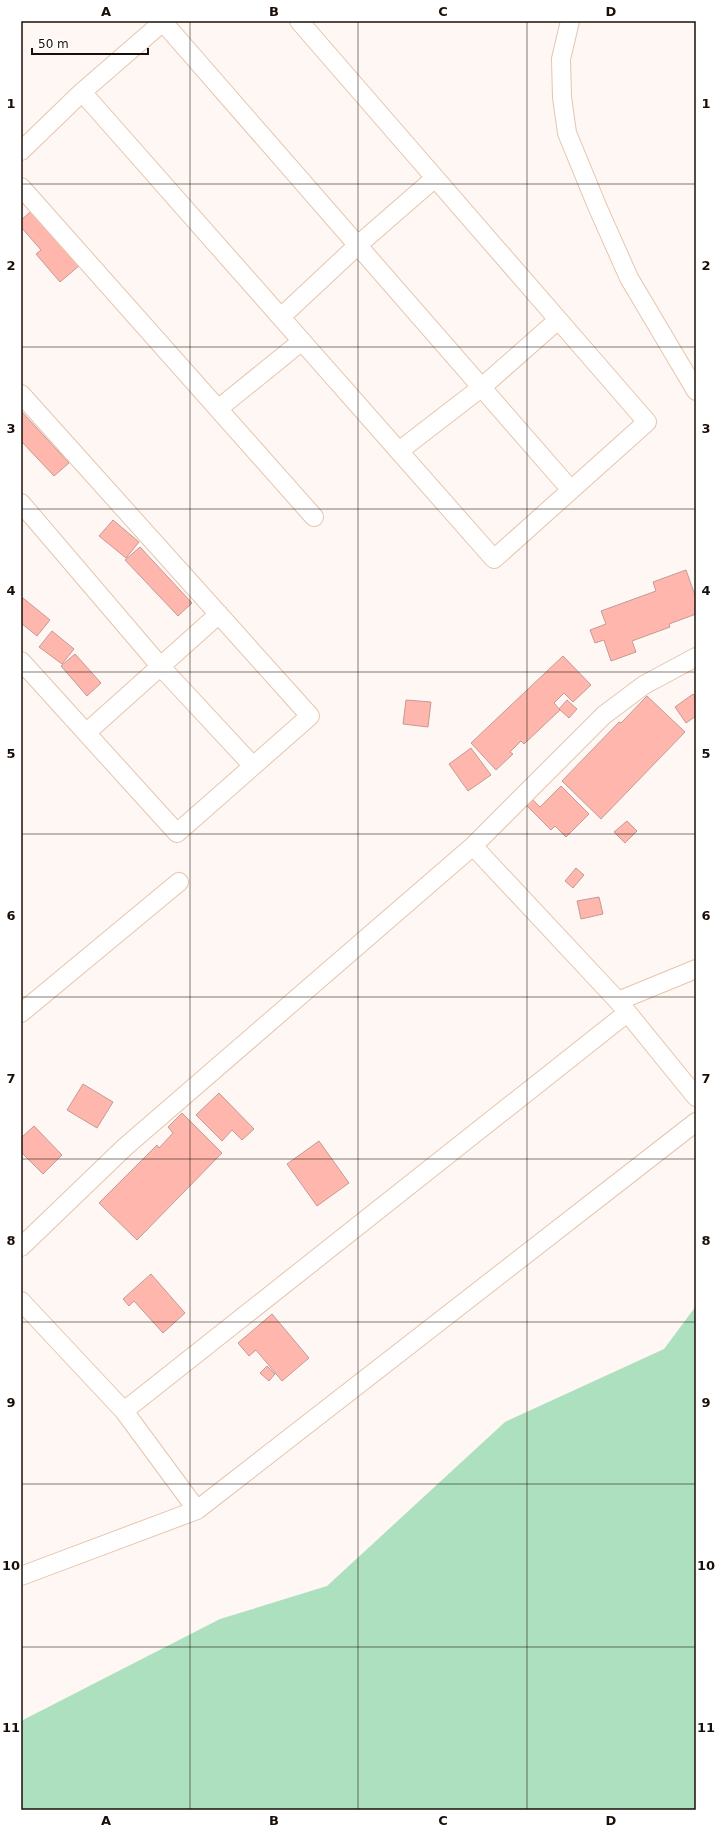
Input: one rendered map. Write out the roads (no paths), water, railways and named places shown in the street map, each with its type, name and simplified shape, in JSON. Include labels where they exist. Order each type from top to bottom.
[{"type":"street","points":[[82,92],[494,559],[647,422],[299,21]]},
{"type":"street","points":[[570,21],[561,58],[562,98],[567,134],[629,278],[696,391]]},
{"type":"street","points":[[21,151],[82,92],[163,22],[571,490]]},
{"type":"street","points":[[281,317],[358,245],[435,178]]},
{"type":"street","points":[[21,187],[314,516]]},
{"type":"street","points":[[399,451],[482,387],[558,320]]},
{"type":"street","points":[[218,409],[302,342]]},
{"type":"street","points":[[21,394],[310,716],[177,833],[21,661]]},
{"type":"street","points":[[21,503],[161,667],[253,766]]},
{"type":"street","points":[[86,733],[219,614]]},
{"type":"street","points":[[21,1247],[126,1147],[473,846],[604,715],[644,685],[696,657]]},
{"type":"street","points":[[473,846],[622,1007],[696,1097]]},
{"type":"street","points":[[21,1013],[179,882]]},
{"type":"street","points":[[124,1411],[622,1007],[696,969]]},
{"type":"street","points":[[21,1576],[197,1510],[696,1122]]},
{"type":"street","points":[[21,1301],[124,1411],[197,1510]]}]
